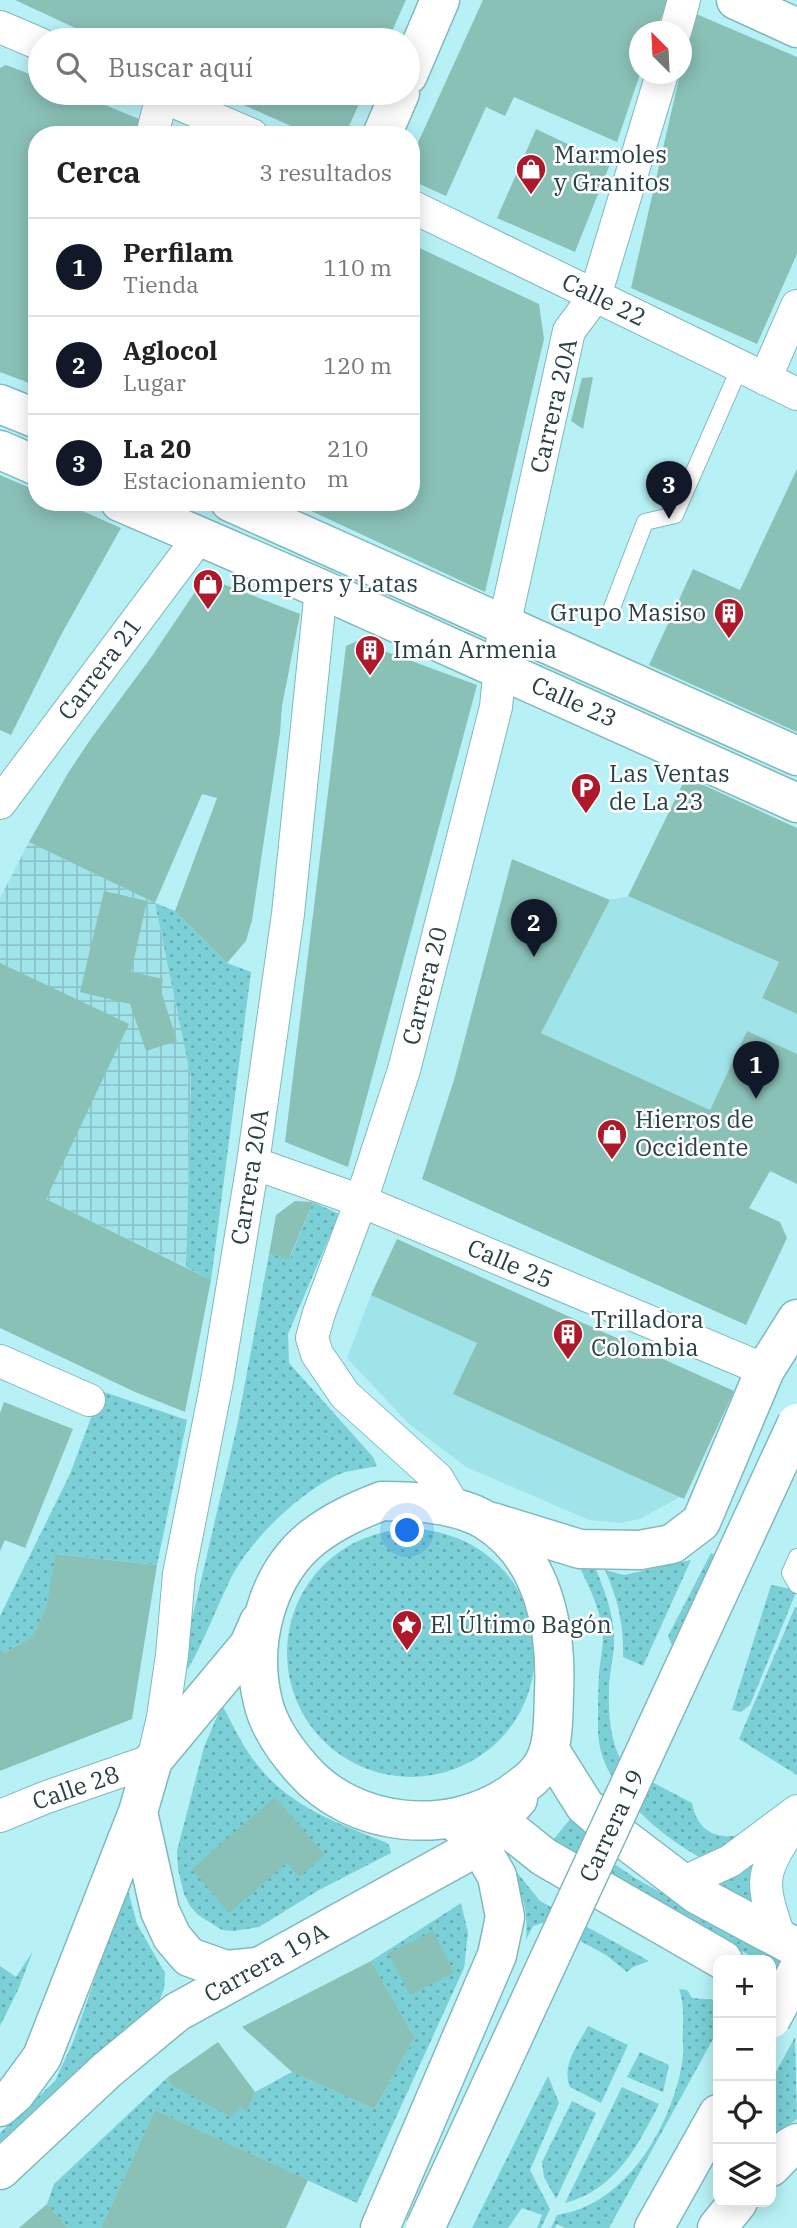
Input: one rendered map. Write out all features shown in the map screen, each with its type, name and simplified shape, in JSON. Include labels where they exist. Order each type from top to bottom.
[{"type":"main road","points":[[420,47],[440,0]]},
{"type":"main road","points":[[736,0],[797,28]]},
{"type":"main road","points":[[386,126],[395,105]]},
{"type":"main road","points":[[0,404],[28,415]]},
{"type":"main road","points":[[0,450],[28,462]]},
{"type":"main road","name":"Calle 23","points":[[142,511],[500,669],[682,728],[797,756]]},
{"type":"main road","name":"Calle 23","points":[[250,511],[505,626],[682,728],[797,803]]},
{"type":"main road","points":[[0,2107],[15,2094],[42,2057],[138,1812],[153,1760],[249,1645],[283,1571],[310,1540],[343,1516],[382,1501],[419,1501],[580,1549],[640,1550],[672,1544],[701,1522],[765,1370],[797,1319]]},
{"type":"main road","name":"Carrera 19","points":[[425,2228],[797,1423]]},
{"type":"main road","points":[[470,1515],[511,1541],[524,1558],[548,1609],[555,1677],[544,1759],[585,1806],[680,1884],[791,1953],[772,2018]]},
{"type":"main road","points":[[266,1608],[257,1656],[263,1704],[283,1748],[315,1784],[356,1809],[404,1821],[478,1823],[544,1857],[714,1955]]},
{"type":"main road","name":"Carrera 19A","points":[[0,2170],[107,2070],[177,2012],[462,1855],[478,1823],[544,1759]]},
{"type":"main road","points":[[138,1812],[160,1911],[172,1937],[189,1957],[226,1970],[257,1967]]},
{"type":"main road","points":[[380,2228],[496,1955],[505,1917],[497,1876],[478,1823]]},
{"type":"main road","points":[[776,1991],[797,2003]]},
{"type":"main road","points":[[654,2228],[713,2123]]},
{"type":"main road","points":[[776,2162],[797,2143]]},
{"type":"main road","points":[[717,2228],[734,2207]]},
{"type":"street","points":[[677,21],[684,0]]},
{"type":"street","points":[[0,27],[28,39]]},
{"type":"street","name":"Carrera 20A","points":[[505,626],[569,331],[595,296],[659,84]]},
{"type":"street","points":[[153,126],[156,105]]},
{"type":"street","points":[[183,105],[231,126]]},
{"type":"street","name":"Calle 22","points":[[420,210],[797,394]]},
{"type":"street","points":[[753,373],[797,306]]},
{"type":"street","name":"Carrera 21","points":[[0,803],[200,536]]},
{"type":"street","name":"Carrera 20A","points":[[153,1760],[170,1667],[179,1574],[217,1381],[253,1163],[288,914],[321,589]]},
{"type":"street","name":"Carrera 20","points":[[470,1515],[437,1478],[345,1395],[317,1354],[313,1338],[318,1313],[361,1201],[404,1070],[496,707],[505,626]]},
{"type":"street","name":"Calle 25","points":[[253,1163],[361,1201],[765,1370]]},
{"type":"street","points":[[0,1361],[89,1400]]},
{"type":"street","name":"Calle 28","points":[[0,1816],[153,1760]]},
{"type":"street","points":[[680,1884],[730,1861],[797,1811]]},
{"type":"street","points":[[791,1953],[768,1903],[765,1880],[770,1860],[797,1819]]},
{"type":"lane","points":[[611,610],[645,522],[675,515],[753,373]]},
{"type":"lane","points":[[797,1557],[790,1573],[797,1585]]},
{"type":"shaded area","points":[[29,842],[155,903],[191,1078],[186,1267],[46,1199],[0,963],[0,898]]},
{"type":"shaded area","points":[[628,896],[779,962],[762,997],[797,1014],[797,1088],[734,1059],[710,1110],[541,1033],[610,900]]},
{"type":"shaded area","points":[[155,903],[175,911],[227,963],[251,972],[211,1280],[186,1267],[191,1078]]},
{"type":"shaded area","points":[[313,1202],[339,1214],[288,1334],[289,1363],[373,1457],[377,1466],[340,1474],[305,1495],[274,1522],[237,1567],[188,1669],[182,1662],[237,1426],[269,1254],[290,1258]]},
{"type":"shaded area","points":[[371,1295],[477,1343],[454,1394],[680,1497],[640,1519],[620,1523],[589,1520],[466,1467],[409,1424],[347,1358]]},
{"type":"shaded area","points":[[101,1391],[187,1420],[157,1565],[57,1554],[46,1607],[33,1636],[4,1653],[0,1648],[0,1616],[70,1474]]},
{"type":"shaded area","points":[[399,1529],[423,1529],[470,1543],[499,1565],[526,1605],[533,1629],[533,1677],[526,1701],[499,1741],[459,1768],[423,1777],[399,1777],[352,1763],[332,1749],[315,1732],[301,1712],[292,1689],[287,1665],[287,1641],[301,1594],[315,1574],[332,1557],[352,1543],[375,1534]]},
{"type":"shaded area","points":[[711,1553],[722,1558],[676,1655],[668,1636]]},
{"type":"shaded area","points":[[691,1560],[643,1666],[623,1657],[619,1612],[605,1570],[624,1575]]},
{"type":"shaded area","points":[[579,1566],[595,1567],[612,1618],[614,1643],[609,1711],[617,1752],[627,1769],[692,1803],[695,1815],[706,1830],[722,1836],[753,1833],[703,1859],[651,1823],[620,1790],[601,1752],[598,1703],[602,1627],[591,1591]]},
{"type":"shaded area","points":[[771,1585],[797,1590],[750,1705],[741,1712],[732,1710]]},
{"type":"shaded area","points":[[795,1607],[797,1608],[797,1775],[739,1739]]},
{"type":"shaded area","points":[[222,1705],[248,1752],[276,1785],[326,1818],[385,1842],[391,1853],[319,1890],[259,1927],[234,1931],[222,1930],[198,1915],[190,1906],[178,1869],[177,1851],[204,1747]]},
{"type":"shaded area","points":[[571,1818],[595,1843],[584,1863],[549,1845]]},
{"type":"shaded area","points":[[772,1836],[753,1876],[752,1903],[719,1883]]},
{"type":"shaded area","points":[[507,1860],[540,1901],[649,1961],[627,1972],[606,1955],[546,1922],[533,1926],[526,1940],[523,1899]]},
{"type":"shaded area","points":[[613,1863],[772,1955],[749,1955],[606,1874]]},
{"type":"shaded area","points":[[127,1886],[137,1924],[165,1973],[164,1989],[158,2004],[68,2079],[0,2142],[0,2133],[55,2081],[73,2042]]},
{"type":"shaded area","points":[[461,1903],[468,1933],[464,1968],[357,2203],[155,2110],[101,2228],[68,2228],[47,2204],[54,2184],[168,2077],[170,2084],[247,2111],[255,2092],[292,2072],[374,2109],[415,2038],[371,1961]]},
{"type":"shaded area","points":[[33,1951],[0,2026],[0,1966],[16,1977]]},
{"type":"shaded area","points":[[776,1957],[797,1969],[797,1982],[776,1970]]},
{"type":"shaded area","points":[[679,1989],[687,1990],[692,1998],[713,2000],[713,2039],[609,2228],[565,2228],[557,2224],[555,2228],[551,2228],[557,2215],[582,2208],[605,2195],[626,2178],[658,2133],[670,2108],[683,2057],[682,1999]]},
{"type":"shaded area","points":[[588,2026],[628,2045],[601,2103],[570,2087],[568,2079],[572,2055]]},
{"type":"shaded area","points":[[795,2037],[797,2119],[776,2134],[776,2081],[776,2072]]},
{"type":"shaded area","points":[[640,2052],[669,2065],[663,2092],[627,2077]]},
{"type":"shaded area","points":[[548,2076],[559,2103],[530,2170],[550,2209],[541,2228],[537,2228],[542,2215],[522,2208],[508,2228],[472,2228]]},
{"type":"shaded area","points":[[622,2087],[659,2104],[633,2150],[611,2177],[583,2197],[565,2203]]},
{"type":"shaded area","points":[[572,2101],[596,2113],[556,2199],[544,2177],[542,2162]]},
{"type":"building","points":[[15,0],[406,0],[393,28],[75,28]]},
{"type":"building","points":[[483,0],[669,0],[660,21],[629,21],[629,84],[637,84],[617,142],[514,97],[505,116],[486,107],[446,196],[420,184],[420,138]]},
{"type":"building","points":[[694,13],[797,57],[797,254],[757,344],[631,288],[678,84],[692,84]]},
{"type":"building","points":[[6,65],[28,73],[28,105],[105,105],[139,119],[137,126],[28,126],[28,383],[0,372],[0,68]]},
{"type":"building","points":[[244,105],[359,105],[349,126],[291,126]]},
{"type":"building","points":[[536,129],[610,164],[575,252],[497,218]]},
{"type":"building","points":[[420,248],[539,304],[544,339],[485,592],[311,511],[420,511]]},
{"type":"building","points":[[593,377],[583,429],[571,421],[582,378]]},
{"type":"building","name":"Grupo Masiso","points":[[797,469],[797,732],[649,665],[693,569],[740,590]]},
{"type":"building","points":[[0,475],[28,487],[28,511],[82,511],[121,528],[61,635],[11,735],[0,730]]},
{"type":"building","points":[[205,577],[300,614],[282,706],[252,920],[246,941],[227,963],[175,911],[217,798],[202,794],[155,903],[29,842],[68,773]]},
{"type":"building","points":[[357,641],[477,685],[348,1167],[285,1142],[346,646]]},
{"type":"building","points":[[686,777],[797,828],[797,1014],[762,998],[779,962],[628,896]]},
{"type":"building","name":"Hierros de Occidente","points":[[512,859],[610,900],[541,1033],[710,1110],[747,1031],[797,1054],[797,1184],[770,1171],[749,1208],[780,1222],[787,1238],[746,1325],[422,1179],[454,1080]]},
{"type":"building","points":[[104,891],[147,901],[131,972],[163,979],[161,991],[177,1041],[146,1051],[130,1004],[80,992]]},
{"type":"building","points":[[0,963],[129,1024],[46,1199],[211,1280],[185,1412],[135,1392],[0,1328]]},
{"type":"building","points":[[295,1201],[313,1202],[289,1259],[269,1254],[276,1215]]},
{"type":"building","name":"Trilladora Colombia","points":[[397,1239],[734,1391],[684,1499],[453,1394],[477,1343],[371,1295]]},
{"type":"building","points":[[4,1402],[73,1429],[25,1548],[5,1540],[0,1551],[0,1413]]},
{"type":"building","points":[[56,1554],[157,1565],[132,1719],[0,1771],[0,1648],[4,1653],[33,1636],[46,1607]]},
{"type":"building","points":[[275,1797],[325,1855],[299,1877],[287,1863],[229,1913],[192,1869]]},
{"type":"building","points":[[433,1931],[454,1973],[410,1995],[388,1953]]},
{"type":"building","points":[[371,1961],[415,2038],[374,2109],[292,2072],[242,2027]]},
{"type":"building","points":[[218,2042],[255,2092],[247,2112],[240,2107],[231,2117],[170,2084],[168,2077]]},
{"type":"building","points":[[155,2110],[308,2180],[286,2228],[101,2228]]},
{"type":"building","points":[[47,2204],[68,2228],[19,2228]]},
{"type":"place","name":"Marmoles y Granitos","points":[[531,196]]},
{"type":"place","name":"La 20","points":[[669,519]]},
{"type":"place","name":"Bompers y Latas","points":[[208,611]]},
{"type":"place","name":"Grupo Masiso","points":[[729,640]]},
{"type":"place","name":"Imán Armenia","points":[[370,677]]},
{"type":"place","name":"Las Ventas de La 23","points":[[586,815]]},
{"type":"place","name":"Aglocol","points":[[534,957]]},
{"type":"place","name":"Perfilam","points":[[756,1099]]},
{"type":"place","name":"Hierros de Occidente","points":[[612,1161]]},
{"type":"place","name":"Trilladora Colombia","points":[[568,1361]]},
{"type":"place","name":"El Último Bagón","points":[[407,1652]]}]
